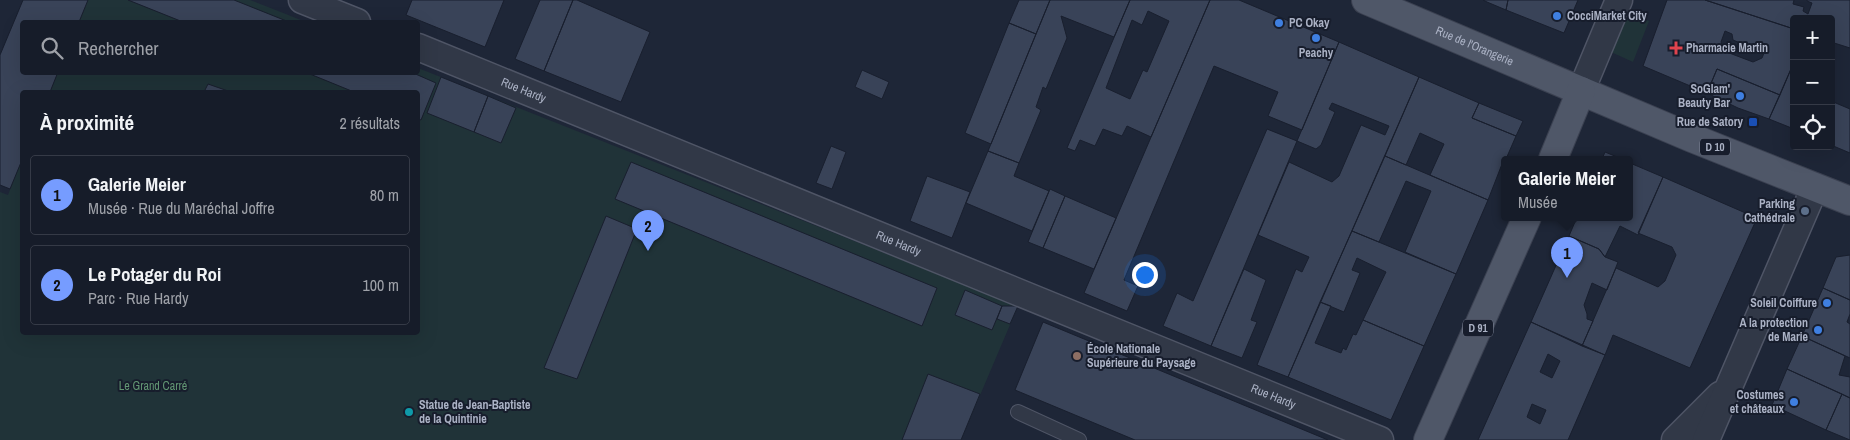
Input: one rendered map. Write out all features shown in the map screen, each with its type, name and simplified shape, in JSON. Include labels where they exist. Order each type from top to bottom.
[{"type":"main road","name":"Rue de l'Orangerie","points":[[1366,0],[1581,91]]},
{"type":"main road","points":[[1554,156],[1581,91]]},
{"type":"main road","name":"D 10","points":[[1581,91],[1850,201]]},
{"type":"main road","name":"D 91","points":[[1428,440],[1525,221]]},
{"type":"street","points":[[302,0],[352,20]]},
{"type":"street","points":[[1581,91],[1619,0]]},
{"type":"street","name":"Rue Hardy","points":[[420,48],[1380,440]]},
{"type":"street","points":[[1706,440],[1815,187]]},
{"type":"street","points":[[1676,440],[1730,386]]},
{"type":"street","points":[[1726,440],[1730,386]]},
{"type":"lane","points":[[1018,412],[1079,440]]},
{"type":"green space","points":[[84,0],[250,0],[301,20],[76,20]]},
{"type":"green space","points":[[1626,12],[1649,21],[1633,62],[1611,52]]},
{"type":"green space","name":"Le Grand Carré","points":[[420,69],[1018,306],[961,440],[0,440],[0,192],[8,195],[20,163],[20,335],[420,335],[420,90],[49,90],[55,75],[420,75]]},
{"type":"building","points":[[23,0],[88,0],[80,20],[20,20],[20,75],[57,75],[51,90],[20,90],[20,165],[10,189],[0,185],[0,55]]},
{"type":"building","points":[[128,0],[234,0],[284,20],[178,20]]},
{"type":"building","points":[[412,0],[504,0],[485,47],[406,15]]},
{"type":"building","points":[[540,0],[573,0],[544,71],[515,59]]},
{"type":"building","points":[[573,0],[577,0],[650,32],[621,102],[544,71]]},
{"type":"building","points":[[1019,0],[1050,0],[1036,34],[1009,23]]},
{"type":"building","points":[[1050,0],[1130,0],[1114,37],[1061,16],[1067,38],[1046,89],[1043,87],[1036,107],[1041,110],[1019,163],[988,151]]},
{"type":"building","points":[[1130,0],[1210,0],[1151,137],[1127,126],[1122,136],[1103,129],[1095,146],[1080,140],[1075,151],[1067,148]],"holes":[[[1148,11],[1169,21],[1147,72],[1143,70],[1130,99],[1106,88],[1132,20],[1142,25]]]},
{"type":"building","points":[[1210,0],[1239,0],[1339,42],[1302,130],[1268,116],[1278,92],[1214,66],[1124,280],[1138,286],[1127,311],[1084,293]]},
{"type":"building","points":[[1483,0],[1508,0],[1506,10],[1487,2]]},
{"type":"building","points":[[1508,0],[1578,0],[1564,33],[1506,10]]},
{"type":"building","points":[[1667,0],[1705,0],[1790,28],[1790,71],[1780,95],[1717,69],[1707,93],[1643,66]],"holes":[[[1725,31],[1732,34],[1733,40],[1764,53],[1762,58],[1753,62],[1724,51],[1721,42]]]},
{"type":"building","points":[[1705,0],[1794,0],[1793,4],[1804,7],[1803,11],[1808,14],[1812,3],[1807,0],[1850,0],[1850,48],[1835,43],[1835,15],[1790,15],[1790,28]]},
{"type":"building","points":[[1009,23],[1036,34],[991,144],[965,133]]},
{"type":"building","points":[[1339,42],[1419,77],[1288,377],[1257,365],[1296,269],[1302,272],[1309,257],[1258,235],[1289,162],[1332,182],[1339,176],[1361,125],[1385,135],[1389,126],[1332,103],[1329,109],[1335,112],[1321,145],[1316,149],[1297,141]]},
{"type":"building","points":[[1717,69],[1780,95],[1769,119],[1738,108],[1707,93]]},
{"type":"building","points":[[862,70],[889,82],[882,99],[855,87]]},
{"type":"building","points":[[1790,71],[1790,127],[1769,119]]},
{"type":"building","points":[[312,75],[418,75],[436,83],[421,120],[420,90],[349,90]]},
{"type":"building","points":[[441,77],[488,96],[474,132],[427,113]]},
{"type":"building","points":[[1419,77],[1479,103],[1472,118],[1516,136],[1507,156],[1501,156],[1501,167],[1488,200],[1430,175],[1444,144],[1420,133],[1406,165],[1385,156]]},
{"type":"building","points":[[208,84],[225,90],[205,90]]},
{"type":"building","points":[[488,96],[516,108],[501,143],[474,132]]},
{"type":"building","points":[[1479,103],[1523,121],[1516,136],[1472,118]]},
{"type":"building","points":[[1835,103],[1850,109],[1850,153],[1835,147]]},
{"type":"building","points":[[1267,129],[1297,141],[1211,346],[1163,326],[1177,293],[1193,301]]},
{"type":"building","points":[[831,146],[846,152],[832,189],[816,183]]},
{"type":"building","points":[[988,151],[1019,163],[1014,176],[1049,191],[1032,231],[966,203]]},
{"type":"building","points":[[1605,152],[1615,156],[1603,156]]},
{"type":"building","points":[[1385,156],[1488,200],[1456,274],[1405,252],[1431,191],[1406,181],[1379,242],[1352,231]]},
{"type":"building","points":[[631,162],[937,288],[922,326],[615,199]]},
{"type":"building","points":[[1633,164],[1663,177],[1638,235],[1620,226],[1605,257],[1599,249],[1569,236],[1575,221],[1633,221]]},
{"type":"building","points":[[927,176],[970,192],[952,238],[910,221]]},
{"type":"building","points":[[1663,177],[1757,218],[1690,368],[1613,335],[1605,355],[1582,346],[1616,268],[1658,287],[1665,281],[1676,255],[1672,247],[1638,233]]},
{"type":"building","points":[[1050,189],[1065,196],[1043,248],[1028,242]]},
{"type":"building","points":[[1065,196],[1116,218],[1094,269],[1043,248]]},
{"type":"building","points":[[606,216],[637,229],[577,379],[544,368]]},
{"type":"building","points":[[1352,231],[1456,274],[1424,346],[1363,320],[1386,272],[1357,258],[1352,270],[1360,273],[1344,312],[1320,302]]},
{"type":"building","points":[[1569,236],[1599,249],[1605,257],[1618,262],[1607,290],[1592,283],[1584,305],[1587,319],[1593,321],[1582,346],[1531,322]]},
{"type":"building","points":[[1850,255],[1850,300],[1823,288],[1836,257]]},
{"type":"building","points":[[1244,269],[1266,280],[1251,320],[1257,322],[1242,358],[1211,346]]},
{"type":"building","points":[[1823,288],[1850,300],[1850,314],[1847,322],[1850,324],[1850,358],[1802,336]]},
{"type":"building","points":[[965,290],[1002,306],[992,330],[955,315]]},
{"type":"building","points":[[1320,302],[1331,306],[1315,343],[1341,353],[1343,348],[1346,350],[1353,334],[1356,335],[1363,320],[1424,346],[1391,420],[1288,377]]},
{"type":"building","points":[[1002,306],[1018,306],[1010,324],[997,319]]},
{"type":"building","name":"École Nationale Supérieure du Paysage","points":[[1043,322],[1328,440],[1135,440],[1015,390]]},
{"type":"building","points":[[1531,322],[1605,355],[1568,440],[1478,440]],"holes":[[[1548,354],[1560,361],[1552,378],[1540,372]],[[1532,404],[1546,410],[1540,424],[1527,417]]]},
{"type":"building","points":[[1802,336],[1845,356],[1839,375],[1850,377],[1850,398],[1787,369]]},
{"type":"building","points":[[1787,369],[1842,394],[1826,430],[1772,405]]},
{"type":"building","points":[[928,374],[980,394],[961,440],[902,440]]},
{"type":"building","points":[[1842,394],[1850,398],[1850,440],[1826,430]]},
{"type":"place","name":"CocciMarket City","points":[[1557,16]]},
{"type":"place","name":"PC Okay","points":[[1279,23]]},
{"type":"place","name":"Peachy","points":[[1316,38]]},
{"type":"place","name":"Pharmacie Martin","points":[[1676,48]]},
{"type":"place","name":"SoGlam' Beauty Bar","points":[[1740,96]]},
{"type":"place","name":"Rue de Satory","points":[[1753,122]]},
{"type":"place","name":"Parking Cathédrale","points":[[1805,211]]},
{"type":"place","name":"Le Potager du Roi","points":[[648,251]]},
{"type":"place","name":"Galerie Meier","points":[[1567,278]]},
{"type":"place","name":"Soleil Coiffure","points":[[1827,303]]},
{"type":"place","name":"A la protection de Marie","points":[[1818,330]]},
{"type":"place","name":"École Nationale Supérieure du Paysage","points":[[1077,356]]},
{"type":"place","name":"Costumes et châteaux","points":[[1794,402]]},
{"type":"place","name":"Statue de Jean-Baptiste de la Quintinie","points":[[409,412]]}]
